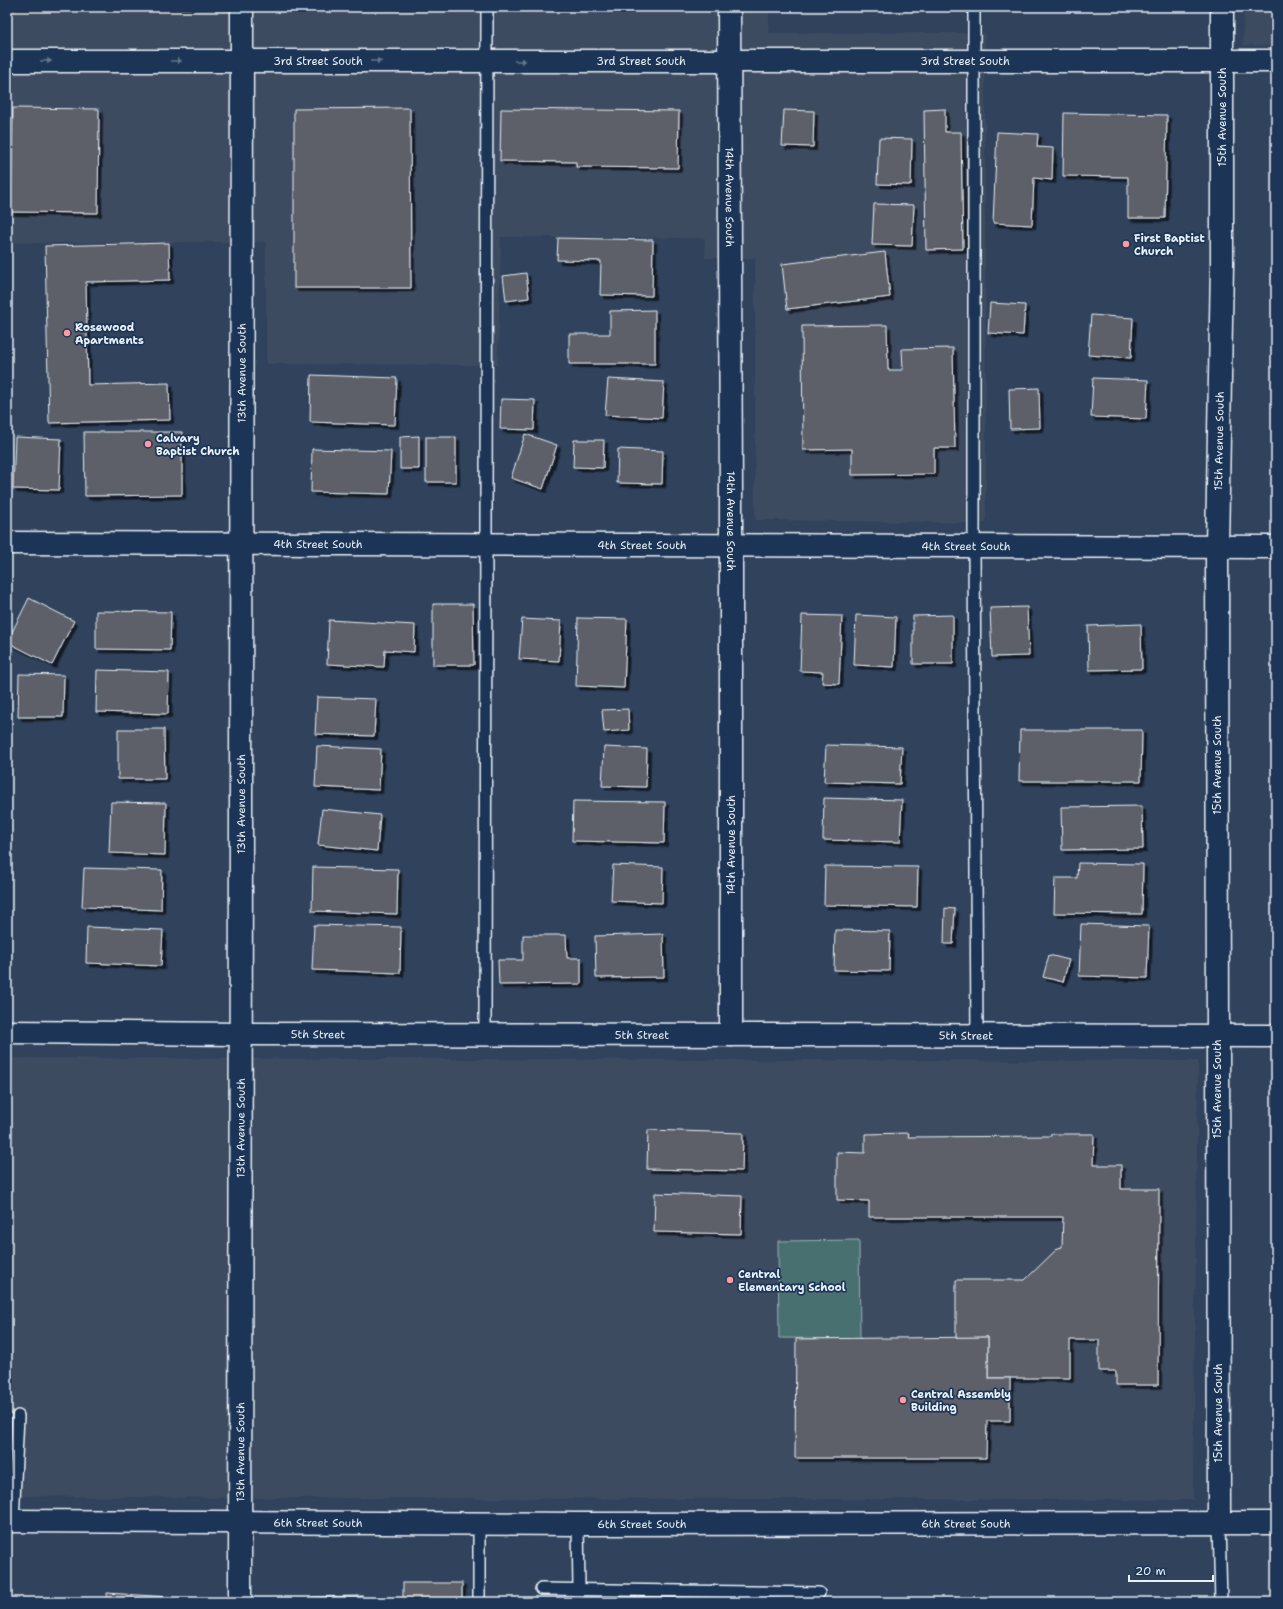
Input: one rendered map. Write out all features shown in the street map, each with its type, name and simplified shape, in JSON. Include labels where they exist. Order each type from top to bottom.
[{"type":"street","name":"13th Avenue South","points":[[240,1602],[242,7]]},
{"type":"street","name":"14th Avenue South","points":[[729,7],[731,1035]]},
{"type":"street","name":"15th Avenue South","points":[[1219,1523],[1216,547],[1222,264],[1222,7]]},
{"type":"street","name":"3rd Street South","points":[[7,60],[1276,61]]},
{"type":"street","name":"4th Street South","points":[[7,543],[485,546],[1276,547]]},
{"type":"street","name":"5th Street","points":[[7,1032],[240,1034],[1276,1036]]},
{"type":"street","name":"6th Street South","points":[[10,1521],[479,1524],[1276,1523]]},
{"type":"lane","points":[[485,1034],[487,7]]},
{"type":"lane","points":[[974,7],[974,547],[977,1035]]},
{"type":"lane","points":[[10,1521],[18,1416]]},
{"type":"lane","points":[[1219,1523],[1221,1602]]},
{"type":"lane","points":[[479,1524],[479,1602]]},
{"type":"lane","points":[[578,1524],[579,1590]]},
{"type":"lane","points":[[542,1589],[819,1593]]},
{"type":"shaded area","points":[[7,7],[769,7],[769,33],[985,33],[986,523],[755,520],[755,258],[705,258],[705,238],[501,237],[498,365],[266,364],[266,242],[11,243],[7,554]]},
{"type":"shaded area","points":[[1244,7],[1276,7],[1276,46],[1243,45]]},
{"type":"shaded area","name":"Central Elementary School","points":[[7,1058],[1198,1061],[1193,1500],[7,1496]]},
{"type":"green space","points":[[859,1240],[860,1339],[779,1338],[778,1241]]},
{"type":"building","points":[[191,7],[191,8],[13,8]]},
{"type":"building","points":[[13,108],[99,109],[98,213],[11,212]]},
{"type":"building","points":[[410,108],[411,288],[294,288],[294,109]]},
{"type":"building","points":[[501,109],[679,111],[678,168],[576,167],[576,162],[500,161]]},
{"type":"building","points":[[945,109],[945,132],[961,132],[963,249],[926,250],[924,110]]},
{"type":"building","points":[[784,110],[814,111],[813,147],[782,146]]},
{"type":"building","points":[[1064,113],[1167,115],[1165,218],[1128,218],[1128,177],[1063,176]]},
{"type":"building","points":[[997,132],[1038,134],[1037,147],[1053,148],[1052,180],[1034,178],[1032,225],[993,223]]},
{"type":"building","points":[[879,138],[912,139],[911,185],[877,184]]},
{"type":"building","points":[[874,204],[914,205],[912,246],[872,245]]},
{"type":"building","points":[[558,238],[653,240],[652,296],[600,295],[601,261],[557,260]]},
{"type":"building","name":"Rosewood Apartments","points":[[169,243],[170,280],[86,282],[88,385],[169,383],[170,420],[49,423],[45,246]]},
{"type":"building","points":[[885,252],[890,297],[787,309],[782,264]]},
{"type":"building","points":[[526,273],[529,298],[506,301],[503,276]]},
{"type":"building","points":[[990,303],[1025,305],[1023,335],[988,333]]},
{"type":"building","points":[[655,310],[655,364],[569,364],[569,334],[610,334],[610,311]]},
{"type":"building","points":[[1091,315],[1133,318],[1131,358],[1088,355]]},
{"type":"building","points":[[887,325],[888,370],[903,370],[902,349],[953,348],[955,448],[934,448],[934,474],[852,475],[852,449],[803,450],[802,326]]},
{"type":"building","points":[[311,375],[397,378],[395,425],[310,422]]},
{"type":"building","points":[[1093,378],[1148,380],[1146,419],[1091,417]]},
{"type":"building","points":[[608,379],[664,382],[662,418],[605,415]]},
{"type":"building","points":[[1039,388],[1040,428],[1010,429],[1009,389]]},
{"type":"building","points":[[501,399],[535,400],[534,430],[500,429]]},
{"type":"building","points":[[84,432],[182,432],[182,495],[85,496]]},
{"type":"building","points":[[525,434],[557,445],[543,489],[511,478]]},
{"type":"building","points":[[419,436],[419,469],[400,469],[400,437]]},
{"type":"building","points":[[15,437],[61,439],[59,490],[13,489]]},
{"type":"building","points":[[426,437],[456,437],[456,482],[426,482]]},
{"type":"building","points":[[574,440],[604,440],[603,468],[573,467]]},
{"type":"building","points":[[312,449],[391,451],[389,494],[311,492]]},
{"type":"building","points":[[618,449],[663,451],[662,484],[617,483]]},
{"type":"building","points":[[29,598],[74,621],[52,665],[7,642]]},
{"type":"building","points":[[433,604],[473,604],[474,665],[433,665]]},
{"type":"building","points":[[1027,607],[1029,656],[992,657],[990,608]]},
{"type":"building","points":[[96,611],[171,612],[170,650],[96,649]]},
{"type":"building","points":[[802,615],[842,616],[839,684],[822,683],[823,672],[800,671]]},
{"type":"building","points":[[856,615],[896,617],[894,667],[854,665]]},
{"type":"building","points":[[953,615],[953,664],[913,664],[913,616]]},
{"type":"building","points":[[578,618],[627,619],[624,688],[576,686]]},
{"type":"building","points":[[522,619],[561,621],[559,661],[519,659]]},
{"type":"building","points":[[329,620],[415,625],[414,652],[385,650],[384,667],[327,664]]},
{"type":"building","points":[[1141,624],[1142,669],[1089,670],[1088,626]]},
{"type":"building","points":[[97,670],[169,672],[168,714],[96,712]]},
{"type":"building","points":[[19,674],[64,675],[63,717],[18,717]]},
{"type":"building","points":[[317,697],[376,699],[374,736],[315,734]]},
{"type":"building","points":[[628,709],[629,730],[604,732],[602,710]]},
{"type":"building","points":[[118,729],[164,729],[165,779],[118,779]]},
{"type":"building","points":[[1020,730],[1142,730],[1141,781],[1019,781]]},
{"type":"building","points":[[826,745],[902,747],[900,784],[824,782]]},
{"type":"building","points":[[317,746],[381,749],[379,790],[315,787]]},
{"type":"building","points":[[604,747],[647,749],[646,787],[602,786]]},
{"type":"building","points":[[824,798],[902,800],[900,842],[823,840]]},
{"type":"building","points":[[573,801],[665,802],[664,843],[572,841]]},
{"type":"building","points":[[111,802],[166,803],[165,855],[109,853]]},
{"type":"building","points":[[1142,806],[1143,849],[1062,850],[1061,807]]},
{"type":"building","points":[[322,809],[380,815],[377,851],[318,845]]},
{"type":"building","points":[[1078,863],[1143,864],[1142,914],[1054,913],[1055,878],[1077,878]]},
{"type":"building","points":[[613,865],[663,867],[662,903],[611,901]]},
{"type":"building","points":[[825,866],[918,867],[917,907],[824,905]]},
{"type":"building","points":[[313,867],[398,869],[397,914],[312,911]]},
{"type":"building","points":[[84,868],[162,870],[161,910],[82,907]]},
{"type":"building","points":[[945,908],[955,909],[953,944],[944,944]]},
{"type":"building","points":[[1081,924],[1149,926],[1147,978],[1079,976]]},
{"type":"building","points":[[314,925],[401,927],[400,973],[312,970]]},
{"type":"building","points":[[87,927],[163,930],[161,966],[86,963]]},
{"type":"building","points":[[835,930],[890,931],[889,971],[834,970]]},
{"type":"building","points":[[663,934],[664,977],[596,978],[595,936]]},
{"type":"building","points":[[523,935],[566,935],[567,958],[581,958],[581,984],[499,985],[498,960],[523,960]]},
{"type":"building","points":[[1049,955],[1069,960],[1063,982],[1043,977]]},
{"type":"building","points":[[648,1130],[743,1133],[742,1171],[647,1169]]},
{"type":"building","points":[[909,1133],[908,1137],[1051,1136],[1051,1134],[1094,1134],[1093,1165],[1121,1165],[1121,1189],[1159,1189],[1158,1385],[1116,1385],[1116,1371],[1099,1371],[1099,1340],[1070,1340],[1070,1378],[988,1378],[988,1337],[956,1338],[956,1280],[1025,1280],[1058,1248],[1062,1247],[1063,1217],[869,1217],[869,1201],[837,1200],[837,1152],[865,1153],[865,1134]]},
{"type":"building","points":[[655,1193],[742,1196],[741,1234],[654,1232]]},
{"type":"building","name":"Central Assembly Building","points":[[988,1337],[988,1378],[1010,1378],[1010,1421],[987,1421],[986,1458],[795,1458],[796,1339]]},
{"type":"building","points":[[403,1583],[462,1583],[462,1602],[403,1602]]},
{"type":"building","points":[[107,1593],[169,1597],[168,1602],[107,1602]]},
{"type":"building","points":[[363,1596],[363,1602],[311,1602],[312,1597]]},
{"type":"place","name":"First Baptist Church","points":[[1126,244]]},
{"type":"place","name":"Rosewood Apartments","points":[[67,333]]},
{"type":"place","name":"Calvary Baptist Church","points":[[148,444]]},
{"type":"place","name":"Central Elementary School","points":[[730,1280]]},
{"type":"place","name":"Central Assembly Building","points":[[903,1400]]}]
